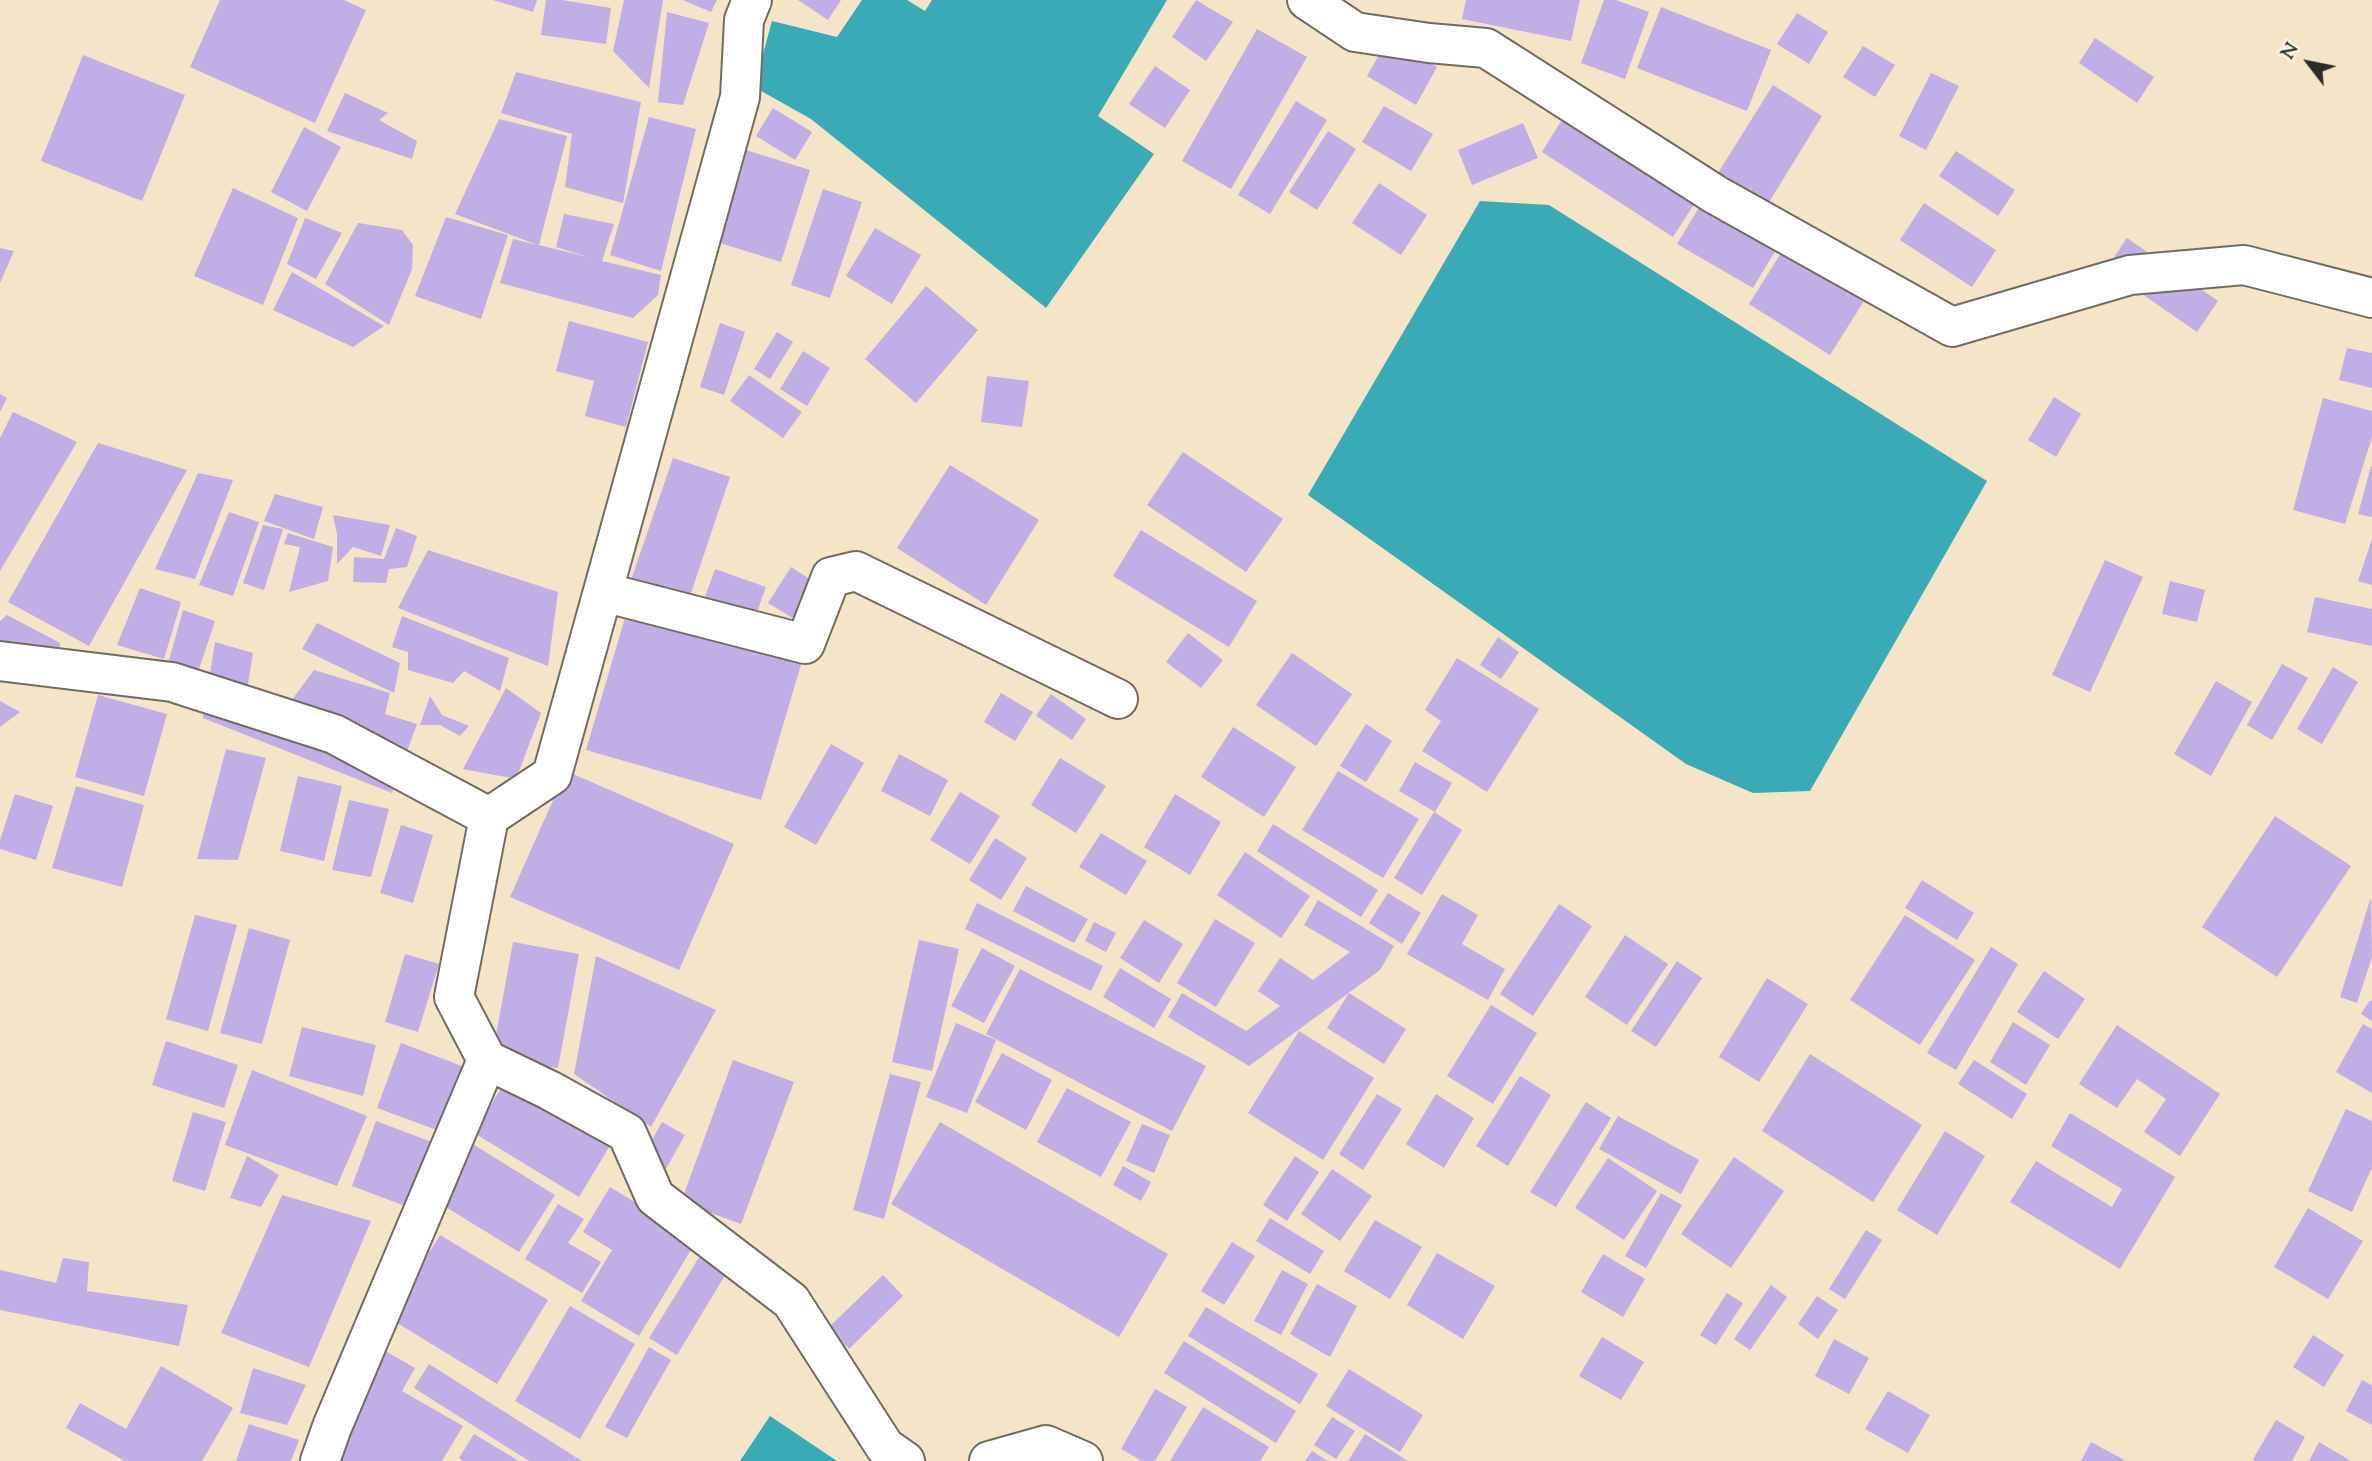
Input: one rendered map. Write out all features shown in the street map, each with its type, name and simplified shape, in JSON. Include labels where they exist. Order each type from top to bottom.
[{"type":"street","points":[[752,0],[744,19],[740,97],[552,775],[489,817],[454,996],[487,1060],[627,1133],[655,1198],[791,1301],[885,1447],[905,1461]]},
{"type":"street","points":[[1307,0],[1355,32],[1486,48],[1716,195],[1952,327],[2130,275],[2244,265],[2372,298]]},
{"type":"street","points":[[603,592],[804,644],[831,576],[856,571],[1118,699]]},
{"type":"street","points":[[0,661],[172,682],[334,734],[489,817]]},
{"type":"street","points":[[320,1461],[487,1060]]},
{"type":"street","points":[[989,1461],[1046,1445],[1083,1461]]},
{"type":"water","points":[[862,0],[907,0],[925,11],[932,0],[1167,0],[1098,116],[1154,154],[1046,308],[811,119],[754,87],[772,21],[837,37]]},
{"type":"water","points":[[1480,201],[1549,205],[1987,481],[1810,791],[1753,793],[1686,764],[1308,495]]},
{"type":"water","points":[[770,1416],[837,1461],[740,1461]]},
{"type":"building","points":[[220,0],[344,0],[366,10],[315,123],[190,67]]},
{"type":"building","points":[[493,0],[537,0],[533,12]]},
{"type":"building","points":[[546,0],[611,8],[606,44],[541,35]]},
{"type":"building","points":[[624,0],[663,0],[649,88],[613,51]]},
{"type":"building","points":[[683,0],[717,0],[711,12]]},
{"type":"building","points":[[798,0],[841,0],[828,20]]},
{"type":"building","points":[[1196,0],[1233,22],[1206,61],[1172,37]]},
{"type":"building","points":[[1466,0],[1580,0],[1571,41],[1462,19]]},
{"type":"building","points":[[1604,0],[1616,0],[1649,12],[1625,79],[1581,63]]},
{"type":"building","points":[[1661,7],[1771,50],[1747,111],[1637,68]]},
{"type":"building","points":[[667,12],[709,23],[683,105],[658,102]]},
{"type":"building","points":[[1797,13],[1828,32],[1809,64],[1777,44]]},
{"type":"building","points":[[1257,29],[1307,57],[1231,189],[1182,161]]},
{"type":"building","points":[[2095,38],[2154,77],[2137,103],[2079,63]]},
{"type":"building","points":[[1388,39],[1437,67],[1416,105],[1367,76]]},
{"type":"building","points":[[1863,46],[1895,65],[1875,97],[1843,77]]},
{"type":"building","points":[[83,55],[185,95],[142,201],[41,161]]},
{"type":"building","points":[[1155,66],[1190,90],[1165,128],[1129,104]]},
{"type":"building","points":[[516,72],[641,102],[623,203],[565,187],[572,134],[501,113]]},
{"type":"building","points":[[1931,73],[1959,86],[1926,150],[1899,136]]},
{"type":"building","points":[[1773,85],[1822,116],[1763,212],[1713,181]]},
{"type":"building","points":[[345,93],[388,113],[379,120],[417,141],[412,159],[327,131]]},
{"type":"building","points":[[1296,101],[1327,120],[1270,214],[1238,195]]},
{"type":"building","points":[[1384,106],[1433,134],[1411,171],[1362,142]]},
{"type":"building","points":[[773,108],[812,132],[795,160],[756,136]]},
{"type":"building","points":[[1566,113],[1698,198],[1673,237],[1542,152]]},
{"type":"building","points":[[649,117],[696,129],[661,271],[610,255]]},
{"type":"building","points":[[499,119],[567,136],[539,245],[588,257],[556,247],[564,214],[614,224],[602,261],[661,275],[658,295],[633,318],[500,283],[513,239],[538,245],[455,214]]},
{"type":"building","points":[[1523,123],[1538,158],[1472,185],[1458,150]]},
{"type":"building","points":[[304,127],[341,147],[307,211],[271,192]]},
{"type":"building","points":[[1328,131],[1356,149],[1317,210],[1289,192]]},
{"type":"building","points":[[746,150],[810,170],[781,262],[717,242]]},
{"type":"building","points":[[1956,151],[2015,190],[1998,216],[1939,176]]},
{"type":"building","points":[[1379,183],[1427,215],[1401,255],[1352,223]]},
{"type":"building","points":[[233,188],[298,218],[263,305],[194,276]]},
{"type":"building","points":[[823,189],[862,202],[830,298],[791,285]]},
{"type":"building","points":[[1707,194],[1783,238],[1753,288],[1677,244]]},
{"type":"building","points":[[1924,203],[1996,250],[1972,287],[1900,240]]},
{"type":"building","points":[[446,217],[508,235],[481,319],[415,296]]},
{"type":"building","points":[[305,218],[342,233],[316,279],[287,264]]},
{"type":"building","points":[[358,223],[402,230],[413,245],[412,269],[389,325],[325,284]]},
{"type":"building","points":[[875,228],[921,255],[892,304],[846,276]]},
{"type":"building","points":[[2127,238],[2218,301],[2197,332],[2106,269]]},
{"type":"building","points":[[1788,242],[1869,293],[1830,355],[1749,304]]},
{"type":"building","points":[[0,248],[14,251],[0,283]]},
{"type":"building","points":[[292,272],[384,326],[353,347],[273,310]]},
{"type":"building","points":[[926,286],[978,330],[916,403],[865,359]]},
{"type":"building","points":[[569,321],[648,342],[626,427],[585,416],[594,381],[556,371]]},
{"type":"building","points":[[720,323],[745,332],[724,395],[700,387]]},
{"type":"building","points":[[777,332],[793,342],[770,379],[754,369]]},
{"type":"building","points":[[2347,348],[2372,353],[2372,388],[2339,380]]},
{"type":"building","points":[[803,351],[830,368],[807,406],[780,389]]},
{"type":"building","points":[[749,375],[802,412],[783,438],[730,401]]},
{"type":"building","points":[[987,376],[1029,381],[1022,427],[981,422]]},
{"type":"building","points":[[0,394],[7,398],[0,412]]},
{"type":"building","points":[[2054,397],[2081,414],[2056,457],[2028,440]]},
{"type":"building","points":[[2323,398],[2372,411],[2372,437],[2345,524],[2293,510]]},
{"type":"building","points":[[13,412],[77,442],[0,571],[0,438]]},
{"type":"building","points":[[98,443],[187,470],[89,646],[8,602]]},
{"type":"building","points":[[1183,452],[1283,519],[1246,572],[1147,505]]},
{"type":"building","points":[[673,458],[730,477],[689,599],[631,580]]},
{"type":"building","points":[[950,465],[1039,520],[986,605],[897,548]]},
{"type":"building","points":[[2372,466],[2372,517],[2358,514]]},
{"type":"building","points":[[198,473],[233,480],[195,579],[155,569]]},
{"type":"building","points":[[275,494],[323,507],[314,539],[264,521]]},
{"type":"building","points":[[229,512],[259,522],[233,596],[199,585]]},
{"type":"building","points":[[333,515],[390,525],[381,556],[353,547],[337,564],[337,534]]},
{"type":"building","points":[[263,525],[283,529],[264,590],[243,583]]},
{"type":"building","points":[[396,528],[417,536],[407,567],[389,569],[386,583],[353,582],[354,557],[384,559]]},
{"type":"building","points":[[1141,530],[1257,601],[1229,647],[1113,576]]},
{"type":"building","points":[[288,533],[333,547],[328,581],[289,592],[300,547],[284,544]]},
{"type":"building","points":[[2372,539],[2372,585],[2358,581]]},
{"type":"building","points":[[428,550],[558,592],[548,666],[398,608]]},
{"type":"building","points":[[2105,560],[2143,577],[2090,692],[2052,675]]},
{"type":"building","points":[[791,567],[819,585],[796,620],[768,603]]},
{"type":"building","points":[[715,569],[766,587],[753,623],[702,605]]},
{"type":"building","points":[[2170,581],[2205,590],[2197,622],[2162,614]]},
{"type":"building","points":[[140,588],[181,602],[164,659],[117,645]]},
{"type":"building","points":[[2315,597],[2372,609],[2372,646],[2307,632]]},
{"type":"building","points":[[183,610],[215,621],[198,672],[166,671]]},
{"type":"building","points":[[627,611],[802,661],[761,800],[586,750]]},
{"type":"building","points":[[7,615],[60,643],[59,673],[0,678],[0,621]]},
{"type":"building","points":[[402,616],[509,658],[500,691],[464,671],[453,683],[408,670],[408,652],[392,647]]},
{"type":"building","points":[[317,623],[400,663],[394,693],[302,649]]},
{"type":"building","points":[[1188,633],[1223,660],[1201,688],[1166,662]]},
{"type":"building","points":[[1498,637],[1519,652],[1501,679],[1480,665]]},
{"type":"building","points":[[215,642],[253,653],[247,690],[288,705],[314,670],[390,693],[385,714],[417,724],[392,793],[203,718]]},
{"type":"building","points":[[1292,653],[1352,694],[1316,746],[1256,705]]},
{"type":"building","points":[[1457,658],[1539,709],[1487,792],[1422,751],[1441,721],[1425,710]]},
{"type":"building","points":[[2282,664],[2308,678],[2272,740],[2247,725]]},
{"type":"building","points":[[2333,667],[2358,682],[2322,744],[2297,729]]},
{"type":"building","points":[[2216,681],[2252,702],[2211,776],[2174,754]]},
{"type":"building","points":[[506,688],[541,713],[516,779],[463,769]]},
{"type":"building","points":[[1001,693],[1033,712],[1015,741],[984,722]]},
{"type":"building","points":[[1051,694],[1086,719],[1072,740],[1036,716]]},
{"type":"building","points":[[98,695],[167,714],[144,796],[75,777]]},
{"type":"building","points":[[430,696],[442,715],[469,726],[460,736],[440,725],[420,725]]},
{"type":"building","points":[[0,701],[20,712],[0,727]]},
{"type":"building","points":[[1366,724],[1392,741],[1366,782],[1340,766]]},
{"type":"building","points":[[1233,727],[1296,767],[1264,817],[1201,777]]},
{"type":"building","points":[[831,744],[864,763],[816,845],[784,827]]},
{"type":"building","points":[[226,749],[266,758],[238,860],[197,859]]},
{"type":"building","points":[[899,754],[948,780],[930,816],[881,791]]},
{"type":"building","points":[[1060,758],[1106,786],[1076,833],[1031,805]]},
{"type":"building","points":[[1415,762],[1452,783],[1435,812],[1399,791]]},
{"type":"building","points":[[566,771],[734,844],[679,970],[510,897]]},
{"type":"building","points":[[1338,771],[1419,819],[1383,878],[1302,830]]},
{"type":"building","points":[[298,776],[342,786],[324,861],[280,851]]},
{"type":"building","points":[[76,786],[144,805],[122,887],[52,868]]},
{"type":"building","points":[[960,792],[1000,816],[970,864],[930,840]]},
{"type":"building","points":[[15,794],[53,806],[36,860],[0,849],[0,840]]},
{"type":"building","points":[[1175,794],[1221,822],[1190,875],[1144,847]]},
{"type":"building","points":[[349,800],[389,809],[371,877],[332,870]]},
{"type":"building","points":[[1434,812],[1462,830],[1422,895],[1394,878]]},
{"type":"building","points":[[2275,816],[2351,866],[2277,977],[2202,927]]},
{"type":"building","points":[[1273,824],[1378,890],[1361,917],[1257,851]]},
{"type":"building","points":[[401,825],[433,835],[413,903],[380,893]]},
{"type":"building","points":[[1101,833],[1147,861],[1126,895],[1079,867]]},
{"type":"building","points":[[995,838],[1027,858],[1001,900],[969,880]]},
{"type":"building","points":[[1245,852],[1310,896],[1281,938],[1217,895]]},
{"type":"building","points":[[1922,880],[1974,913],[1957,940],[1905,908]]},
{"type":"building","points":[[1026,886],[1088,919],[1074,943],[1013,911]]},
{"type":"building","points":[[1388,893],[1421,913],[1402,944],[1369,923]]},
{"type":"building","points":[[1442,894],[1478,915],[1462,944],[1505,969],[1488,1000],[1407,954]]},
{"type":"building","points":[[2371,897],[2372,957],[2357,1003],[2340,997]]},
{"type":"building","points":[[1318,900],[1394,946],[1380,970],[1249,1066],[1168,1017],[1182,993],[1246,1031],[1280,1006],[1258,991],[1280,958],[1313,980],[1350,952],[1304,925]]},
{"type":"building","points":[[977,903],[1103,966],[1091,991],[965,929]]},
{"type":"building","points":[[1559,904],[1592,926],[1533,1016],[1500,994]]},
{"type":"building","points":[[195,915],[237,925],[208,1031],[166,1019]]},
{"type":"building","points":[[1905,915],[1975,960],[1920,1045],[1850,1000]]},
{"type":"building","points":[[1215,919],[1255,943],[1216,1007],[1177,983]]},
{"type":"building","points":[[1144,920],[1183,944],[1159,983],[1120,958]]},
{"type":"building","points":[[1094,922],[1116,933],[1106,952],[1085,941]]},
{"type":"building","points":[[249,928],[290,940],[262,1044],[220,1033]]},
{"type":"building","points":[[1625,935],[1668,964],[1627,1025],[1585,997]]},
{"type":"building","points":[[919,940],[959,949],[932,1071],[892,1062]]},
{"type":"building","points":[[513,942],[579,954],[558,1068],[492,1057]]},
{"type":"building","points":[[1991,947],[2018,964],[1956,1070],[1927,1053]]},
{"type":"building","points":[[982,948],[1015,966],[984,1023],[951,1006]]},
{"type":"building","points":[[405,954],[439,964],[418,1032],[385,1022]]},
{"type":"building","points":[[596,956],[716,1010],[651,1127],[574,1074]]},
{"type":"building","points":[[1677,961],[1702,978],[1656,1047],[1631,1031]]},
{"type":"building","points":[[1120,968],[1171,999],[1154,1028],[1103,997]]},
{"type":"building","points":[[1020,969],[1206,1066],[1172,1131],[986,1034]]},
{"type":"building","points":[[2044,971],[2085,999],[2058,1039],[2017,1012]]},
{"type":"building","points":[[1767,978],[1808,1004],[1759,1082],[1719,1057]]},
{"type":"building","points":[[1349,993],[1406,1029],[1384,1064],[1327,1028]]},
{"type":"building","points":[[2370,1000],[2372,1001],[2372,1021],[2361,1014]]},
{"type":"building","points":[[1491,1005],[1537,1033],[1493,1104],[1447,1076]]},
{"type":"building","points":[[2013,1022],[2050,1045],[2026,1085],[1990,1062]]},
{"type":"building","points":[[956,1023],[996,1040],[967,1113],[926,1097]]},
{"type":"building","points":[[2363,1024],[2372,1029],[2372,1093],[2336,1072]]},
{"type":"building","points":[[2117,1025],[2220,1094],[2180,1156],[2144,1132],[2166,1099],[2137,1079],[2117,1108],[2079,1084]]},
{"type":"building","points":[[302,1027],[376,1045],[363,1096],[289,1076]]},
{"type":"building","points":[[1299,1031],[1374,1078],[1323,1160],[1248,1113]]},
{"type":"building","points":[[166,1041],[238,1065],[224,1108],[152,1085]]},
{"type":"building","points":[[401,1043],[462,1066],[437,1130],[377,1108]]},
{"type":"building","points":[[1002,1053],[1052,1080],[1026,1130],[975,1102]]},
{"type":"building","points":[[1810,1054],[1922,1125],[1873,1202],[1762,1131]]},
{"type":"building","points":[[733,1060],[794,1082],[741,1224],[681,1202]]},
{"type":"building","points":[[1974,1060],[2027,1094],[2012,1119],[1958,1084]]},
{"type":"building","points":[[252,1070],[367,1116],[337,1186],[225,1145]]},
{"type":"building","points":[[890,1074],[921,1082],[884,1219],[853,1210]]},
{"type":"building","points":[[1520,1076],[1551,1095],[1508,1166],[1476,1146]]},
{"type":"building","points":[[506,1080],[611,1144],[579,1197],[474,1133]]},
{"type":"building","points":[[1067,1088],[1131,1122],[1101,1177],[1037,1142]]},
{"type":"building","points":[[1377,1094],[1402,1109],[1363,1170],[1339,1154]]},
{"type":"building","points":[[1436,1094],[1474,1118],[1444,1168],[1406,1144]]},
{"type":"building","points":[[1586,1102],[1611,1118],[1556,1207],[1530,1192]]},
{"type":"building","points":[[2346,1109],[2372,1121],[2372,1167],[2352,1212],[2308,1191]]},
{"type":"building","points":[[193,1112],[226,1122],[205,1191],[172,1181]]},
{"type":"building","points":[[2070,1113],[2175,1177],[2120,1269],[2010,1202],[2036,1161],[2112,1207],[2122,1189],[2051,1146]]},
{"type":"building","points":[[1618,1116],[1699,1160],[1681,1194],[1599,1149]]},
{"type":"building","points":[[376,1121],[437,1144],[413,1209],[352,1186]]},
{"type":"building","points":[[662,1122],[685,1135],[663,1174],[640,1161]]},
{"type":"building","points":[[940,1122],[1168,1254],[1119,1337],[891,1204]]},
{"type":"building","points":[[1142,1124],[1170,1135],[1154,1173],[1126,1161]]},
{"type":"building","points":[[1945,1131],[1985,1156],[1937,1235],[1897,1210]]},
{"type":"building","points":[[471,1143],[555,1195],[519,1252],[436,1201]]},
{"type":"building","points":[[247,1156],[279,1175],[261,1207],[230,1198]]},
{"type":"building","points":[[1295,1156],[1319,1172],[1287,1221],[1263,1205]]},
{"type":"building","points":[[1734,1157],[1784,1191],[1731,1268],[1681,1234]]},
{"type":"building","points":[[1608,1158],[1657,1191],[1624,1240],[1575,1208]]},
{"type":"building","points":[[1123,1166],[1151,1182],[1141,1201],[1113,1185]]},
{"type":"building","points":[[1332,1169],[1372,1196],[1340,1241],[1301,1214]]},
{"type":"building","points":[[610,1187],[697,1240],[639,1336],[581,1301],[612,1250],[583,1232]]},
{"type":"building","points":[[1661,1193],[1682,1205],[1646,1268],[1625,1256]]},
{"type":"building","points":[[282,1195],[371,1221],[309,1367],[221,1333]]},
{"type":"building","points":[[558,1204],[584,1219],[568,1243],[601,1262],[582,1293],[525,1259]]},
{"type":"building","points":[[2308,1208],[2363,1241],[2328,1299],[2274,1267]]},
{"type":"building","points":[[1270,1218],[1324,1251],[1310,1274],[1256,1241]]},
{"type":"building","points":[[1375,1220],[1422,1247],[1390,1299],[1344,1271]]},
{"type":"building","points":[[1866,1230],[1882,1240],[1845,1299],[1829,1289]]},
{"type":"building","points":[[440,1235],[548,1300],[497,1384],[389,1318]]},
{"type":"building","points":[[1232,1242],[1255,1256],[1224,1305],[1201,1291]]},
{"type":"building","points":[[703,1251],[730,1267],[677,1355],[649,1338]]},
{"type":"building","points":[[1437,1253],[1495,1286],[1463,1339],[1407,1305]]},
{"type":"building","points":[[1603,1254],[1645,1279],[1623,1317],[1581,1292]]},
{"type":"building","points":[[63,1258],[89,1262],[87,1291],[188,1305],[179,1346],[0,1310],[0,1270],[56,1283]]},
{"type":"building","points":[[1282,1270],[1308,1284],[1281,1335],[1254,1321]]},
{"type":"building","points":[[883,1275],[903,1296],[849,1349],[828,1328]]},
{"type":"building","points":[[1317,1284],[1357,1306],[1330,1357],[1290,1334]]},
{"type":"building","points":[[1771,1285],[1787,1297],[1750,1350],[1734,1339]]},
{"type":"building","points":[[1727,1293],[1743,1303],[1716,1345],[1700,1335]]},
{"type":"building","points":[[1817,1296],[1838,1310],[1818,1339],[1798,1324]]},
{"type":"building","points":[[570,1306],[635,1344],[580,1439],[515,1401]]},
{"type":"building","points":[[1206,1307],[1318,1374],[1300,1404],[1188,1336]]},
{"type":"building","points":[[2313,1335],[2344,1355],[2324,1387],[2293,1367]]},
{"type":"building","points":[[1602,1337],[1644,1362],[1621,1400],[1579,1376]]},
{"type":"building","points":[[1834,1339],[1869,1358],[1849,1394],[1815,1376]]},
{"type":"building","points":[[1184,1341],[1296,1411],[1276,1443],[1164,1373]]},
{"type":"building","points":[[649,1347],[671,1360],[627,1438],[605,1427]]},
{"type":"building","points":[[380,1348],[415,1368],[402,1391],[463,1426],[442,1461],[336,1461]]},
{"type":"building","points":[[429,1364],[582,1461],[529,1461],[414,1388]]},
{"type":"building","points":[[161,1366],[233,1408],[202,1461],[125,1461],[66,1428],[80,1403],[126,1429]]},
{"type":"building","points":[[253,1368],[306,1385],[287,1425],[240,1413]]},
{"type":"building","points":[[1349,1369],[1423,1415],[1400,1452],[1326,1406]]},
{"type":"building","points":[[2362,1380],[2372,1385],[2372,1425],[2346,1411]]},
{"type":"building","points":[[1155,1389],[1187,1407],[1155,1461],[1142,1461],[1121,1449]]},
{"type":"building","points":[[1888,1391],[1930,1415],[1908,1453],[1865,1429]]},
{"type":"building","points":[[1203,1407],[1269,1447],[1260,1461],[1170,1461]]},
{"type":"building","points":[[1332,1417],[1355,1431],[1336,1459],[1314,1445]]},
{"type":"building","points":[[2276,1420],[2305,1437],[2292,1461],[2255,1461],[2253,1459]]},
{"type":"building","points":[[249,1424],[299,1440],[291,1461],[236,1461]]},
{"type":"building","points":[[474,1434],[519,1461],[463,1461],[459,1458]]},
{"type":"building","points":[[1365,1434],[1408,1461],[1348,1461]]},
{"type":"building","points":[[2091,1442],[2126,1461],[2081,1461]]},
{"type":"building","points":[[2319,1442],[2351,1461],[2309,1461]]},
{"type":"building","points":[[1312,1451],[1328,1461],[1305,1461]]}]
